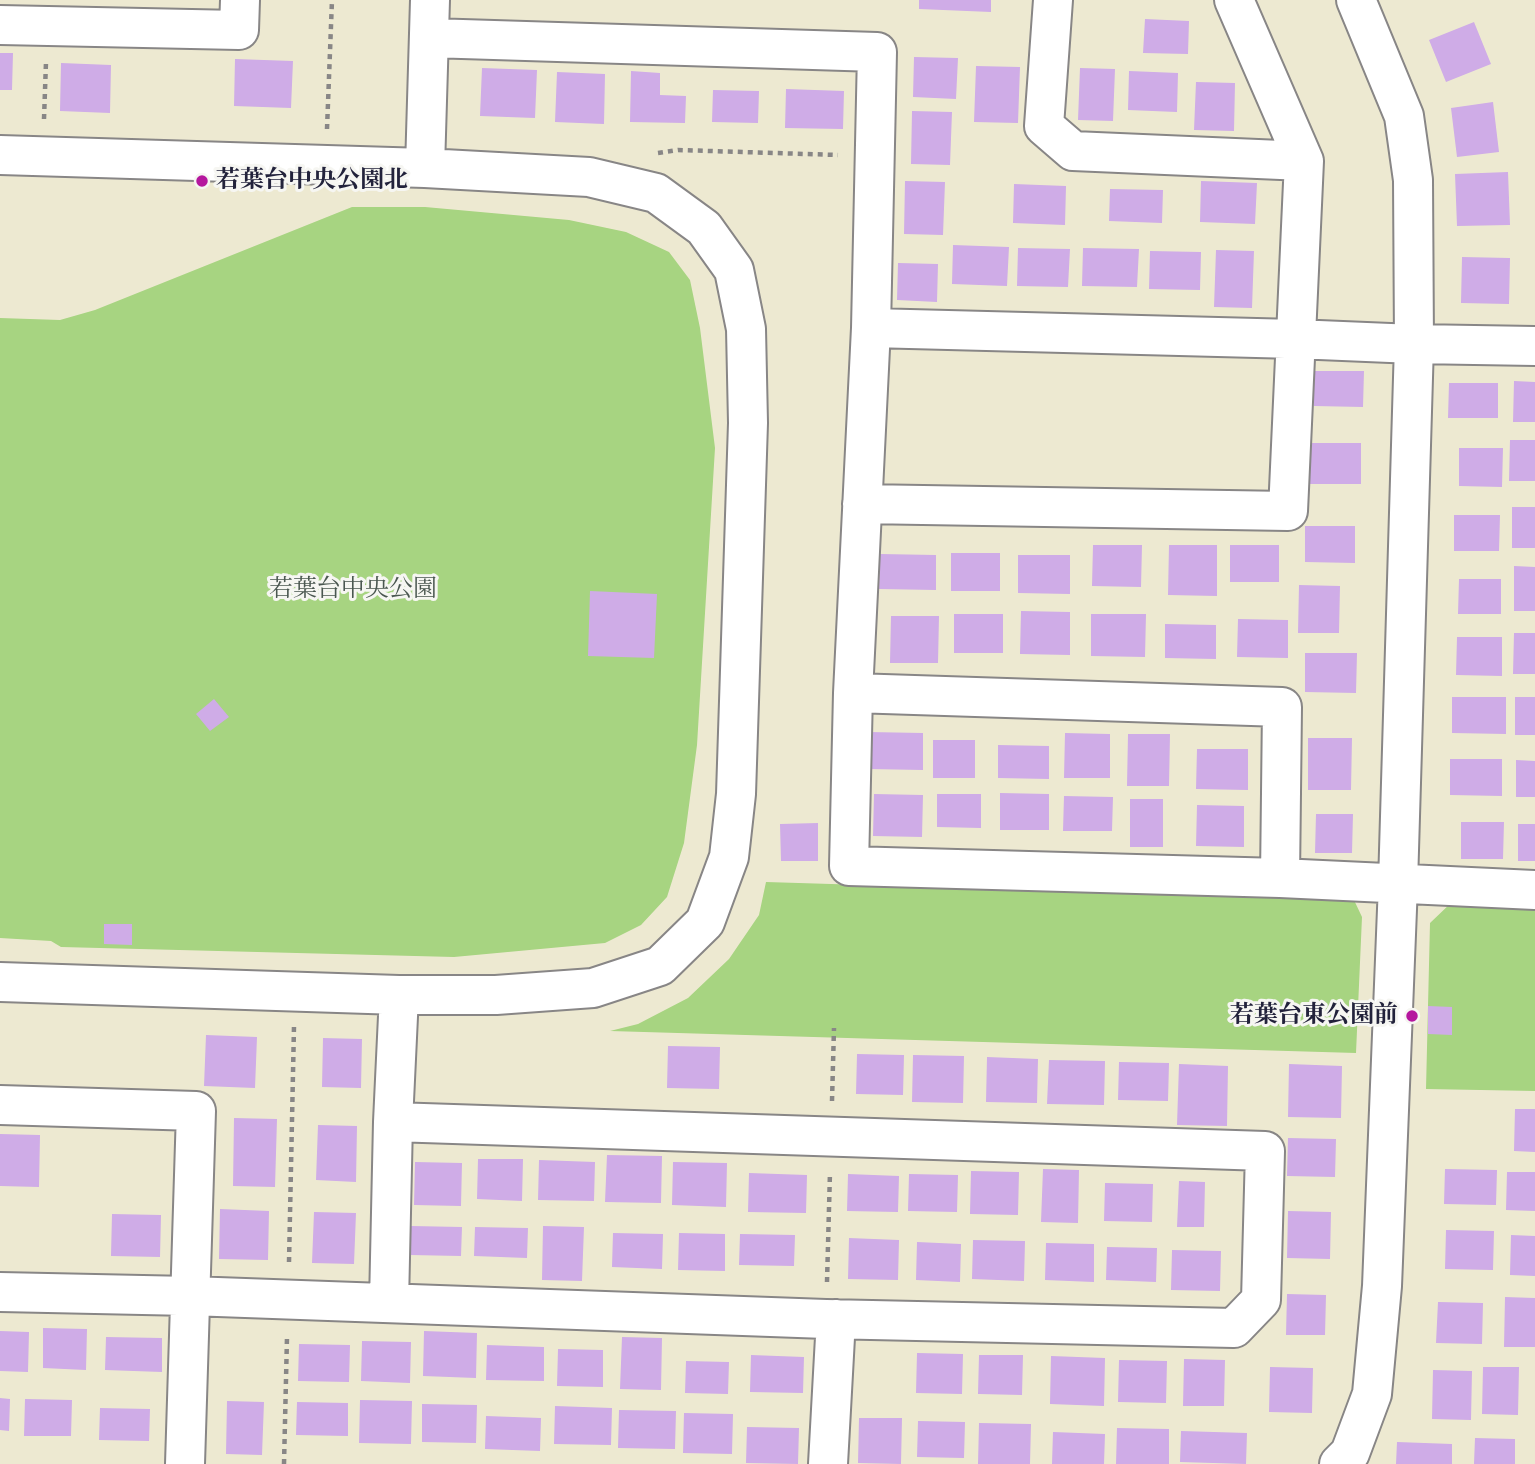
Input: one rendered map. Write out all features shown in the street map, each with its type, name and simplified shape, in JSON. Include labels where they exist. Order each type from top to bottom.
[{"type":"street","points":[[0,25],[239,30],[240,0]]},
{"type":"street","points":[[425,169],[430,0]]},
{"type":"street","points":[[1053,0],[1044,127],[1073,151],[1304,161]]},
{"type":"street","points":[[862,504],[1288,512],[1304,161],[1234,0]]},
{"type":"street","points":[[1339,1464],[1350,1453],[1372,1394],[1382,1286],[1398,884],[1414,344],[1413,180],[1404,116],[1356,0]]},
{"type":"street","points":[[430,38],[877,52],[871,328],[853,693],[849,866],[1280,878],[1535,890]]},
{"type":"street","points":[[0,155],[589,177],[656,193],[704,228],[734,270],[746,329],[748,423],[737,780],[729,858],[705,922],[660,966],[593,988],[496,995],[398,995],[0,982]]},
{"type":"street","points":[[871,328],[1535,346]]},
{"type":"street","points":[[853,693],[1282,707],[1280,878]]},
{"type":"street","points":[[389,1303],[398,995]]},
{"type":"street","points":[[0,1105],[196,1111],[185,1464]]},
{"type":"street","points":[[0,1292],[389,1303],[831,1303],[1234,1328],[1261,1300],[1265,1152],[393,1122]]},
{"type":"street","points":[[828,1464],[831,1303]]},
{"type":"path","points":[[326,141],[332,0]]},
{"type":"path","points":[[44,120],[47,26]]},
{"type":"path","points":[[647,155],[678,149],[875,156]]},
{"type":"path","points":[[289,1268],[295,1015]]},
{"type":"path","points":[[832,1105],[834,1028]]},
{"type":"path","points":[[830,1167],[831,1303]]},
{"type":"path","points":[[284,1464],[287,1328]]},
{"type":"green space","name":"若葉台中央公園","points":[[352,207],[425,207],[569,220],[626,232],[669,252],[690,280],[700,328],[715,448],[697,745],[684,843],[667,897],[641,925],[605,943],[454,957],[61,947],[51,941],[0,938],[0,318],[60,320],[95,310]]},
{"type":"green space","points":[[766,882],[1354,900],[1362,917],[1356,1053],[610,1031],[638,1024],[688,998],[729,959],[759,915]]},
{"type":"green space","points":[[1452,902],[1535,905],[1535,1091],[1426,1089],[1430,923]]},
{"type":"building","points":[[919,0],[991,0],[991,12],[919,9]]},
{"type":"building","points":[[1145,19],[1189,21],[1188,54],[1143,53]]},
{"type":"building","points":[[1474,22],[1491,64],[1446,82],[1429,40]]},
{"type":"building","points":[[0,53],[13,53],[12,90],[0,90]]},
{"type":"building","points":[[914,57],[958,58],[956,99],[913,97]]},
{"type":"building","points":[[235,59],[293,61],[291,108],[234,106]]},
{"type":"building","points":[[61,63],[111,65],[110,113],[60,111]]},
{"type":"building","points":[[976,66],[1020,67],[1018,123],[974,122]]},
{"type":"building","points":[[482,68],[537,70],[535,118],[480,116]]},
{"type":"building","points":[[1080,68],[1115,69],[1113,121],[1078,120]]},
{"type":"building","points":[[631,71],[660,73],[660,95],[686,96],[685,123],[630,122]]},
{"type":"building","points":[[1129,71],[1178,73],[1177,112],[1128,110]]},
{"type":"building","points":[[557,72],[605,74],[604,124],[555,122]]},
{"type":"building","points":[[1196,82],[1235,83],[1234,131],[1194,130]]},
{"type":"building","points":[[786,89],[844,91],[843,129],[785,128]]},
{"type":"building","points":[[713,90],[759,91],[758,123],[712,122]]},
{"type":"building","points":[[1493,102],[1499,152],[1457,157],[1451,108]]},
{"type":"building","points":[[912,111],[952,112],[950,165],[911,164]]},
{"type":"building","points":[[1508,172],[1510,225],[1457,226],[1455,174]]},
{"type":"building","points":[[905,181],[945,182],[943,235],[904,234]]},
{"type":"building","points":[[1201,181],[1257,183],[1255,224],[1200,222]]},
{"type":"building","points":[[1014,184],[1066,186],[1065,225],[1013,223]]},
{"type":"building","points":[[1110,189],[1163,190],[1162,223],[1109,221]]},
{"type":"building","points":[[953,245],[1009,247],[1007,286],[952,284]]},
{"type":"building","points":[[1018,248],[1070,249],[1068,287],[1017,286]]},
{"type":"building","points":[[1083,248],[1139,249],[1137,287],[1082,286]]},
{"type":"building","points":[[1216,250],[1254,251],[1252,308],[1214,307]]},
{"type":"building","points":[[1150,251],[1201,252],[1200,290],[1149,289]]},
{"type":"building","points":[[1462,257],[1510,258],[1509,304],[1461,303]]},
{"type":"building","points":[[898,263],[938,264],[937,302],[897,300]]},
{"type":"building","points":[[1314,371],[1364,371],[1363,407],[1314,406]]},
{"type":"building","points":[[1514,381],[1535,382],[1535,422],[1513,422]]},
{"type":"building","points":[[1449,383],[1498,383],[1498,418],[1448,418]]},
{"type":"building","points":[[1510,440],[1535,440],[1535,481],[1509,481]]},
{"type":"building","points":[[1310,443],[1361,443],[1361,484],[1310,484]]},
{"type":"building","points":[[1459,448],[1503,448],[1502,487],[1459,486]]},
{"type":"building","points":[[1512,507],[1535,507],[1535,548],[1512,548]]},
{"type":"building","points":[[1454,515],[1500,515],[1499,551],[1454,551]]},
{"type":"building","points":[[1305,526],[1355,526],[1355,563],[1305,562]]},
{"type":"building","points":[[1093,545],[1142,545],[1141,587],[1092,586]]},
{"type":"building","points":[[1169,545],[1217,545],[1217,596],[1168,595]]},
{"type":"building","points":[[1230,545],[1279,545],[1279,582],[1230,582]]},
{"type":"building","points":[[951,553],[1000,553],[1000,591],[951,591]]},
{"type":"building","points":[[880,554],[936,555],[936,590],[879,589]]},
{"type":"building","points":[[1018,555],[1070,555],[1070,594],[1018,593]]},
{"type":"building","points":[[1514,566],[1535,567],[1535,611],[1514,611]]},
{"type":"building","points":[[1459,579],[1501,579],[1501,614],[1458,614]]},
{"type":"building","points":[[1299,585],[1340,586],[1339,633],[1298,633]]},
{"type":"building","points":[[590,591],[657,594],[654,658],[588,656]]},
{"type":"building","points":[[1021,611],[1070,612],[1070,655],[1020,654]]},
{"type":"building","points":[[954,614],[1003,614],[1003,653],[954,653]]},
{"type":"building","points":[[1091,614],[1146,614],[1145,657],[1091,656]]},
{"type":"building","points":[[891,616],[939,616],[938,663],[890,663]]},
{"type":"building","points":[[1238,619],[1288,620],[1288,658],[1237,657]]},
{"type":"building","points":[[1165,624],[1216,625],[1216,659],[1165,658]]},
{"type":"building","points":[[1514,633],[1535,633],[1535,674],[1513,674]]},
{"type":"building","points":[[1457,637],[1502,637],[1502,676],[1456,675]]},
{"type":"building","points":[[1305,653],[1357,653],[1356,693],[1305,692]]},
{"type":"building","points":[[1452,697],[1506,697],[1506,734],[1452,733]]},
{"type":"building","points":[[1515,697],[1535,697],[1535,735],[1515,735]]},
{"type":"building","points":[[214,699],[229,717],[210,731],[196,714]]},
{"type":"building","points":[[868,732],[923,733],[923,770],[868,769]]},
{"type":"building","points":[[1065,733],[1110,734],[1110,778],[1064,778]]},
{"type":"building","points":[[1128,734],[1170,734],[1169,786],[1127,786]]},
{"type":"building","points":[[1308,738],[1352,738],[1351,790],[1308,790]]},
{"type":"building","points":[[933,740],[975,740],[975,778],[933,778]]},
{"type":"building","points":[[998,745],[1049,746],[1049,779],[998,778]]},
{"type":"building","points":[[1197,749],[1248,749],[1248,790],[1196,789]]},
{"type":"building","points":[[1450,759],[1502,759],[1502,796],[1450,795]]},
{"type":"building","points":[[1516,760],[1535,761],[1535,797],[1516,797]]},
{"type":"building","points":[[1000,793],[1049,794],[1049,830],[1000,830]]},
{"type":"building","points":[[874,794],[923,795],[922,837],[873,836]]},
{"type":"building","points":[[937,794],[981,794],[981,828],[937,827]]},
{"type":"building","points":[[1064,796],[1113,797],[1112,831],[1063,831]]},
{"type":"building","points":[[1130,799],[1163,799],[1163,847],[1130,847]]},
{"type":"building","points":[[1197,805],[1244,806],[1244,847],[1196,846]]},
{"type":"building","points":[[1316,814],[1353,814],[1352,853],[1315,853]]},
{"type":"building","points":[[1461,822],[1504,822],[1503,859],[1461,859]]},
{"type":"building","points":[[818,823],[818,861],[781,861],[780,824]]},
{"type":"building","points":[[1518,824],[1535,824],[1535,861],[1518,861]]},
{"type":"building","points":[[104,924],[132,924],[132,945],[104,944]]},
{"type":"building","points":[[1428,1006],[1452,1007],[1452,1035],[1428,1034]]},
{"type":"building","points":[[206,1035],[257,1037],[255,1088],[204,1086]]},
{"type":"building","points":[[323,1038],[362,1039],[361,1088],[322,1087]]},
{"type":"building","points":[[668,1046],[720,1047],[719,1089],[667,1088]]},
{"type":"building","points":[[857,1054],[904,1055],[903,1095],[856,1094]]},
{"type":"building","points":[[913,1055],[964,1056],[963,1103],[912,1102]]},
{"type":"building","points":[[987,1057],[1038,1059],[1037,1103],[986,1102]]},
{"type":"building","points":[[1049,1060],[1105,1061],[1104,1105],[1047,1104]]},
{"type":"building","points":[[1119,1062],[1169,1063],[1168,1101],[1118,1100]]},
{"type":"building","points":[[1179,1064],[1228,1066],[1227,1126],[1177,1125]]},
{"type":"building","points":[[1289,1064],[1342,1066],[1341,1118],[1288,1117]]},
{"type":"building","points":[[1515,1109],[1535,1109],[1535,1152],[1514,1151]]},
{"type":"building","points":[[234,1118],[277,1119],[275,1187],[233,1186]]},
{"type":"building","points":[[318,1125],[357,1126],[356,1182],[316,1180]]},
{"type":"building","points":[[0,1134],[40,1135],[39,1187],[0,1186]]},
{"type":"building","points":[[1288,1138],[1336,1139],[1335,1177],[1287,1176]]},
{"type":"building","points":[[607,1155],[662,1156],[661,1203],[605,1202]]},
{"type":"building","points":[[478,1159],[523,1159],[522,1201],[477,1199]]},
{"type":"building","points":[[539,1160],[595,1162],[594,1201],[538,1200]]},
{"type":"building","points":[[415,1162],[462,1163],[461,1206],[414,1205]]},
{"type":"building","points":[[673,1162],[727,1163],[726,1207],[672,1205]]},
{"type":"building","points":[[1043,1169],[1079,1170],[1078,1223],[1041,1222]]},
{"type":"building","points":[[1445,1169],[1497,1170],[1496,1205],[1444,1204]]},
{"type":"building","points":[[971,1171],[1019,1172],[1018,1215],[970,1214]]},
{"type":"building","points":[[1507,1172],[1535,1172],[1535,1211],[1506,1210]]},
{"type":"building","points":[[749,1173],[807,1175],[806,1213],[748,1212]]},
{"type":"building","points":[[848,1174],[899,1176],[898,1212],[847,1211]]},
{"type":"building","points":[[909,1174],[958,1175],[957,1212],[908,1211]]},
{"type":"building","points":[[1179,1181],[1205,1182],[1204,1227],[1177,1227]]},
{"type":"building","points":[[1105,1183],[1153,1184],[1152,1222],[1104,1221]]},
{"type":"building","points":[[220,1209],[269,1211],[268,1260],[219,1259]]},
{"type":"building","points":[[1288,1211],[1331,1212],[1330,1259],[1287,1258]]},
{"type":"building","points":[[314,1212],[356,1213],[354,1264],[312,1263]]},
{"type":"building","points":[[112,1214],[161,1215],[160,1257],[111,1256]]},
{"type":"building","points":[[411,1226],[462,1227],[461,1256],[410,1255]]},
{"type":"building","points":[[543,1226],[584,1227],[582,1281],[542,1280]]},
{"type":"building","points":[[475,1227],[528,1228],[527,1258],[474,1256]]},
{"type":"building","points":[[1446,1230],[1494,1231],[1493,1270],[1445,1269]]},
{"type":"building","points":[[613,1233],[663,1234],[662,1269],[612,1267]]},
{"type":"building","points":[[679,1233],[725,1234],[725,1271],[678,1270]]},
{"type":"building","points":[[740,1234],[795,1235],[794,1266],[739,1265]]},
{"type":"building","points":[[1511,1235],[1535,1236],[1535,1276],[1510,1275]]},
{"type":"building","points":[[849,1238],[899,1240],[898,1280],[848,1279]]},
{"type":"building","points":[[973,1240],[1025,1241],[1024,1281],[972,1279]]},
{"type":"building","points":[[917,1242],[961,1244],[960,1282],[916,1280]]},
{"type":"building","points":[[1046,1243],[1094,1244],[1094,1282],[1045,1280]]},
{"type":"building","points":[[1107,1247],[1157,1248],[1156,1282],[1106,1280]]},
{"type":"building","points":[[1172,1250],[1221,1251],[1220,1291],[1171,1290]]},
{"type":"building","points":[[1287,1294],[1326,1295],[1325,1335],[1286,1335]]},
{"type":"building","points":[[1505,1297],[1535,1298],[1535,1347],[1504,1347]]},
{"type":"building","points":[[1438,1302],[1483,1303],[1482,1344],[1436,1343]]},
{"type":"building","points":[[43,1328],[87,1329],[86,1370],[43,1368]]},
{"type":"building","points":[[0,1331],[29,1332],[28,1372],[0,1371]]},
{"type":"building","points":[[424,1331],[477,1333],[476,1378],[423,1376]]},
{"type":"building","points":[[106,1337],[162,1338],[162,1372],[105,1370]]},
{"type":"building","points":[[622,1337],[662,1338],[661,1390],[620,1389]]},
{"type":"building","points":[[362,1341],[411,1342],[410,1383],[361,1381]]},
{"type":"building","points":[[299,1344],[350,1345],[349,1382],[298,1381]]},
{"type":"building","points":[[487,1345],[544,1347],[544,1381],[486,1380]]},
{"type":"building","points":[[558,1349],[603,1350],[603,1387],[557,1386]]},
{"type":"building","points":[[917,1353],[963,1354],[962,1394],[916,1393]]},
{"type":"building","points":[[751,1355],[804,1357],[803,1393],[750,1392]]},
{"type":"building","points":[[979,1355],[1023,1355],[1022,1395],[978,1394]]},
{"type":"building","points":[[1051,1356],[1105,1358],[1104,1406],[1050,1404]]},
{"type":"building","points":[[1184,1359],[1225,1360],[1224,1406],[1183,1406]]},
{"type":"building","points":[[1119,1360],[1167,1361],[1166,1403],[1118,1402]]},
{"type":"building","points":[[686,1361],[729,1362],[728,1394],[685,1393]]},
{"type":"building","points":[[1270,1367],[1313,1368],[1312,1413],[1269,1412]]},
{"type":"building","points":[[1483,1367],[1519,1367],[1518,1415],[1482,1414]]},
{"type":"building","points":[[1433,1370],[1472,1371],[1471,1420],[1432,1419]]},
{"type":"building","points":[[0,1398],[10,1399],[9,1431],[0,1430]]},
{"type":"building","points":[[25,1399],[72,1400],[71,1436],[24,1436]]},
{"type":"building","points":[[360,1400],[412,1401],[411,1444],[359,1443]]},
{"type":"building","points":[[227,1401],[264,1402],[262,1455],[226,1454]]},
{"type":"building","points":[[297,1402],[348,1403],[348,1436],[296,1435]]},
{"type":"building","points":[[422,1404],[477,1405],[476,1443],[422,1442]]},
{"type":"building","points":[[555,1406],[612,1408],[611,1445],[554,1444]]},
{"type":"building","points":[[100,1408],[150,1409],[149,1441],[99,1440]]},
{"type":"building","points":[[619,1410],[676,1411],[675,1449],[618,1448]]},
{"type":"building","points":[[684,1413],[733,1414],[732,1454],[683,1453]]},
{"type":"building","points":[[486,1416],[541,1418],[540,1451],[485,1449]]},
{"type":"building","points":[[859,1418],[902,1418],[901,1464],[858,1463]]},
{"type":"building","points":[[918,1421],[965,1422],[964,1458],[917,1457]]},
{"type":"building","points":[[979,1423],[1031,1424],[1030,1464],[978,1464]]},
{"type":"building","points":[[747,1427],[799,1428],[798,1464],[746,1463]]},
{"type":"building","points":[[1117,1428],[1169,1429],[1169,1464],[1116,1464]]},
{"type":"building","points":[[1181,1431],[1247,1433],[1246,1464],[1180,1462]]},
{"type":"building","points":[[1053,1432],[1105,1434],[1104,1464],[1052,1464]]},
{"type":"building","points":[[1475,1438],[1515,1439],[1515,1464],[1474,1464]]},
{"type":"building","points":[[1397,1442],[1452,1444],[1452,1464],[1396,1464]]},
{"type":"place","name":"若葉台中央公園北","points":[[202,181]]},
{"type":"place","name":"若葉台東公園前","points":[[1412,1016]]}]
